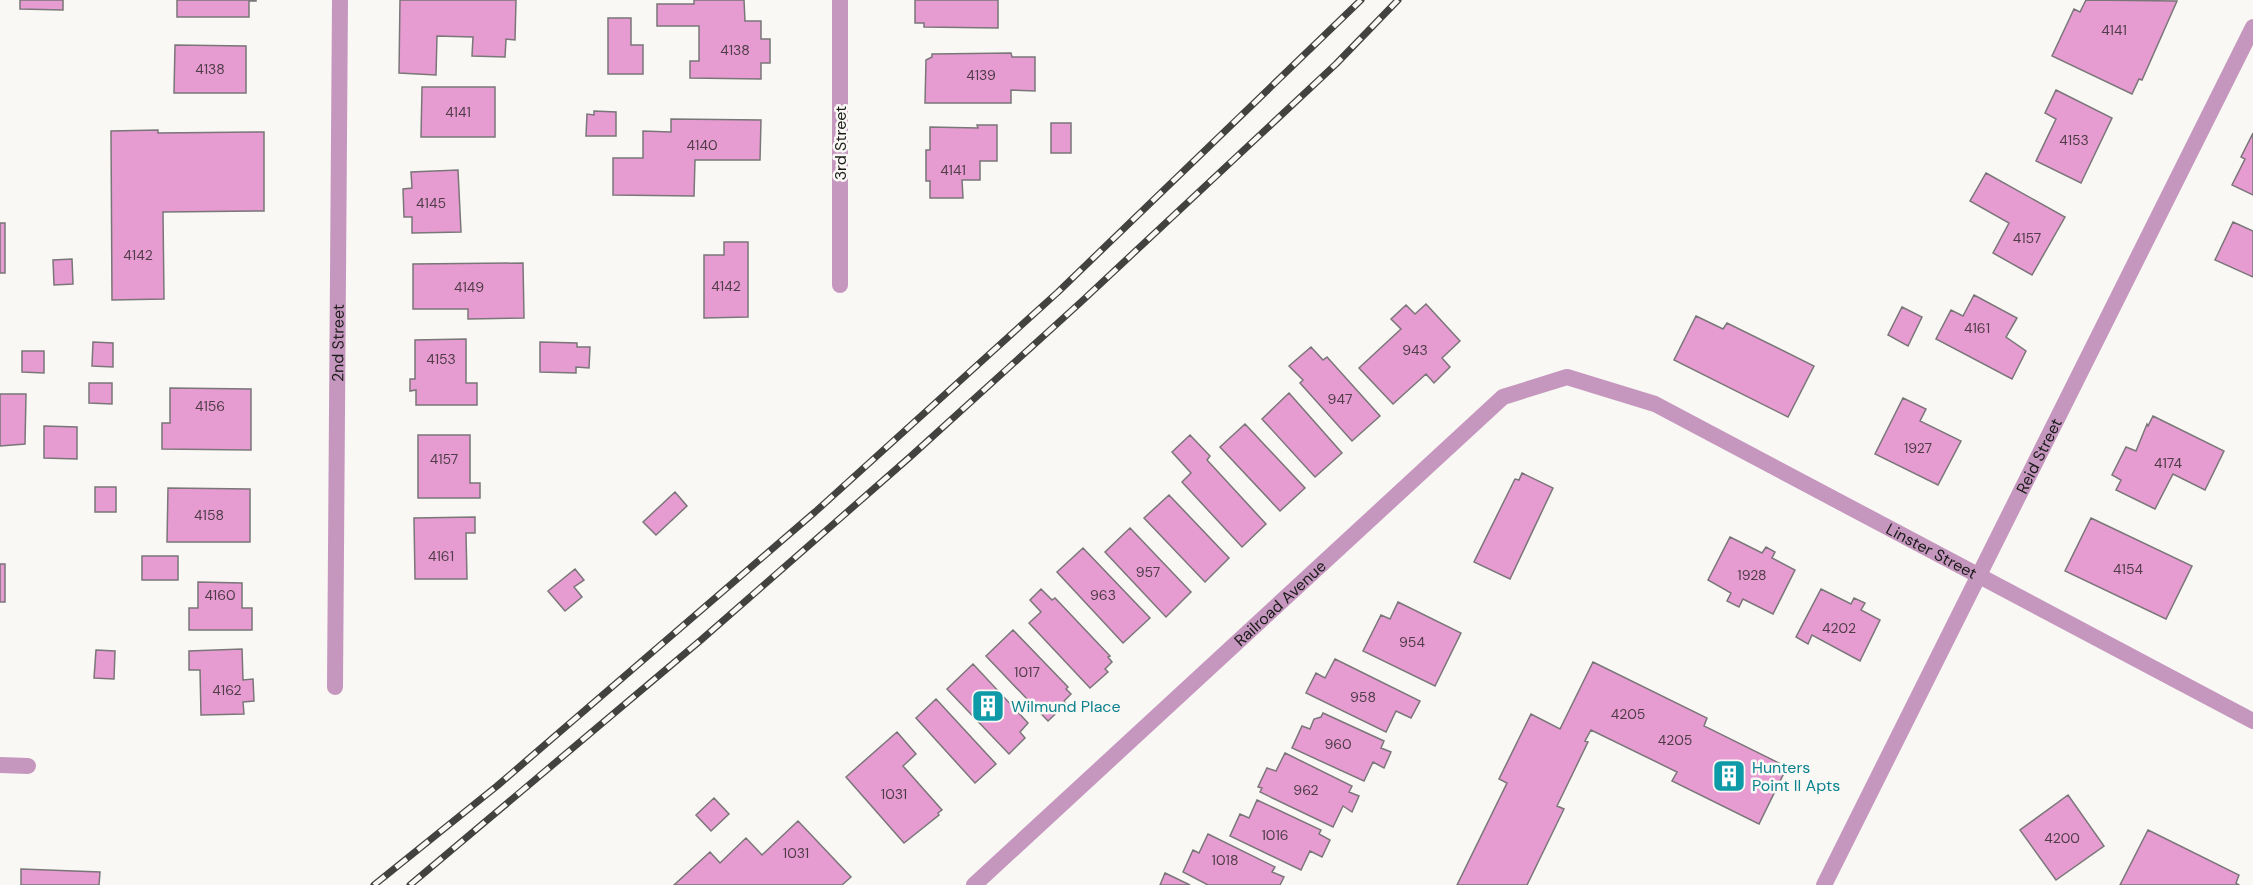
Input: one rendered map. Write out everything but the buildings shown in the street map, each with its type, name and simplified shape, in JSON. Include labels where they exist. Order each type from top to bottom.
[{"type":"street","name":"2nd Street","points":[[335,687],[340,0]]},
{"type":"street","name":"3rd Street","points":[[840,0],[840,285]]},
{"type":"street","name":"Reid Street","points":[[1824,885],[2253,27]]},
{"type":"street","name":"Railroad Avenue","points":[[974,885],[1503,397],[1567,377],[1608,389]]},
{"type":"street","name":"Linster Street","points":[[1608,389],[1655,404],[2253,721]]},
{"type":"street","points":[[0,765],[28,766]]},
{"type":"railway","points":[[374,885],[497,786],[815,512],[1058,292],[1361,0]]},
{"type":"railway","points":[[410,885],[701,640],[910,457],[1081,302],[1336,64],[1398,0]]},
{"type":"place","name":"Wilmund Place","points":[[988,706]]},
{"type":"place","name":"Hunters Point II Apts","points":[[1729,776]]}]
